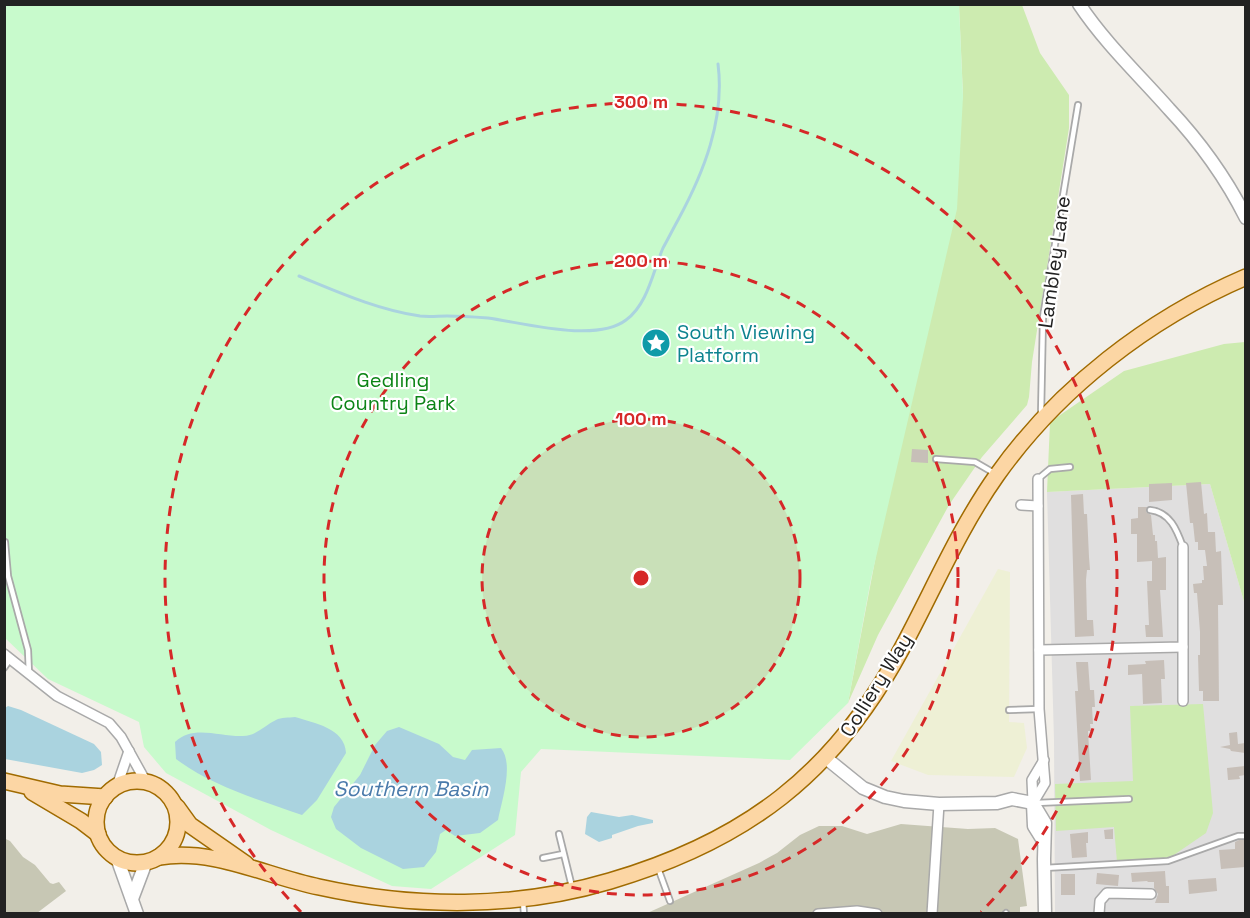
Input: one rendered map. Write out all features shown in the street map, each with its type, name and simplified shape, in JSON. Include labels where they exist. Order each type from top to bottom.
[{"type":"main road","name":"Colliery Way","points":[[153,860],[188,854],[248,865],[315,887],[393,900],[523,906],[573,890],[609,882],[721,838],[792,790],[826,758],[860,717],[901,651],[959,535],[997,475],[1041,421],[1077,386],[1128,345],[1183,307],[1245,277]]},
{"type":"main road","points":[[10,782],[60,794],[105,797]]},
{"type":"main road","points":[[10,782],[81,821],[98,834]]},
{"type":"main road","points":[[132,782],[146,782],[161,789],[173,803],[177,814],[177,830],[169,848],[153,860],[133,863],[117,858],[103,845],[96,824],[98,812],[105,797],[117,786],[132,782]]},
{"type":"main road","name":"Colliery Way","points":[[173,803],[190,825],[248,865]]},
{"type":"street","points":[[1078,4],[1095,29],[1192,136],[1224,180],[1245,218]]},
{"type":"street","points":[[1038,479],[1039,709],[1045,783],[1033,802],[1034,826],[1044,842],[1045,914]]},
{"type":"street","points":[[1021,505],[1038,506]]},
{"type":"street","points":[[1183,547],[1183,701]]},
{"type":"street","points":[[1183,560],[1196,560]]},
{"type":"street","points":[[1039,650],[1183,647]]},
{"type":"street","points":[[8,656],[57,696],[109,723],[122,736],[146,782]]},
{"type":"street","points":[[117,786],[129,751]]},
{"type":"street","points":[[826,758],[863,788],[879,795],[904,801],[939,804],[997,803],[1012,799],[1033,802]]},
{"type":"street","points":[[932,914],[939,804]]},
{"type":"street","points":[[117,858],[137,914]]},
{"type":"street","points":[[132,899],[153,860]]},
{"type":"street","points":[[1099,914],[1100,900],[1107,893],[1137,889],[1151,894]]},
{"type":"street","points":[[818,914],[857,911],[877,914]]},
{"type":"lane","name":"Lambley Lane","points":[[1041,421],[1043,317],[1078,105]]},
{"type":"lane","points":[[936,459],[975,462],[997,475]]},
{"type":"lane","points":[[1038,479],[1050,469],[1070,467]]},
{"type":"lane","points":[[1150,510],[1159,511],[1168,517],[1183,547]]},
{"type":"lane","points":[[5,542],[8,576],[28,650],[29,674]]},
{"type":"lane","points":[[4,668],[8,656]]},
{"type":"lane","points":[[1009,710],[1039,709]]},
{"type":"lane","points":[[1033,802],[1129,799]]},
{"type":"lane","points":[[559,834],[562,854],[573,890]]},
{"type":"lane","points":[[1044,868],[1168,861],[1238,836],[1245,836]]},
{"type":"lane","points":[[543,858],[562,854]]},
{"type":"lane","points":[[657,865],[670,901]]},
{"type":"shaded area","points":[[1210,484],[1245,605],[1245,913],[1055,913],[1054,740],[1047,492]]},
{"type":"shaded area","points":[[998,569],[1010,572],[1009,722],[1024,723],[1027,748],[1014,777],[928,775],[891,761]]},
{"type":"shaded area","points":[[901,824],[968,829],[995,828],[1018,839],[1027,906],[1020,907],[1020,914],[645,914],[759,863],[777,853],[800,835],[819,826],[842,826],[867,834]]},
{"type":"shaded area","points":[[4,838],[10,841],[23,857],[35,865],[50,883],[59,882],[66,891],[37,913],[5,913]]},
{"type":"green space","name":"Gedling Country Park","points":[[4,5],[959,5],[963,96],[957,209],[871,579],[848,703],[790,760],[541,749],[521,772],[515,835],[431,889],[392,886],[271,830],[166,773],[144,747],[139,722],[48,679],[5,638]]},
{"type":"green space","points":[[959,5],[1022,5],[1040,53],[1069,95],[1069,128],[1032,362],[1029,397],[1027,405],[982,457],[949,505],[878,635],[848,703],[963,96]]},
{"type":"green space","points":[[1245,342],[1245,605],[1210,484],[1047,492],[1050,422],[1124,371],[1224,344]]},
{"type":"green space","points":[[1203,704],[1213,813],[1206,833],[1168,859],[1117,862],[1114,827],[1056,831],[1055,784],[1133,781],[1130,706]]},
{"type":"water","points":[[8,706],[94,744],[101,752],[102,765],[82,773],[5,759],[5,708]]},
{"type":"water","points":[[295,717],[319,724],[334,732],[344,745],[346,753],[317,800],[302,815],[220,785],[176,759],[175,742],[190,734],[198,732],[248,736],[278,719]]},
{"type":"water","name":"Southern Basin","points":[[399,727],[439,744],[453,757],[465,760],[472,750],[501,748],[507,763],[506,783],[498,820],[480,833],[455,836],[446,830],[440,834],[436,852],[424,867],[403,869],[361,848],[336,829],[331,817],[334,807],[360,775],[375,745],[387,731]]},
{"type":"water","points":[[591,812],[619,817],[632,815],[653,820],[653,823],[612,835],[612,838],[599,842],[585,834],[587,817]]},
{"type":"building","points":[[912,449],[928,450],[928,463],[911,462]]},
{"type":"building","points":[[1201,482],[1208,532],[1215,532],[1216,552],[1221,551],[1223,605],[1218,605],[1219,701],[1203,701],[1203,691],[1199,691],[1200,632],[1197,593],[1194,593],[1193,584],[1202,583],[1204,580],[1203,566],[1207,566],[1205,550],[1198,550],[1193,523],[1190,523],[1186,483]]},
{"type":"building","points":[[1172,483],[1172,500],[1149,502],[1149,484]]},
{"type":"building","points":[[1083,494],[1084,514],[1087,514],[1090,570],[1087,570],[1086,580],[1087,620],[1093,620],[1094,636],[1075,637],[1071,495]]},
{"type":"building","points":[[1138,507],[1147,507],[1146,512],[1151,515],[1153,535],[1157,541],[1158,558],[1166,557],[1166,590],[1160,590],[1163,637],[1146,637],[1145,625],[1149,625],[1147,581],[1152,581],[1152,561],[1137,562],[1137,534],[1131,534],[1131,519],[1138,518]]},
{"type":"building","points":[[1164,660],[1165,679],[1161,679],[1162,703],[1143,704],[1142,674],[1128,675],[1128,665]]},
{"type":"building","points":[[1076,662],[1088,662],[1090,690],[1094,690],[1095,707],[1092,707],[1091,731],[1088,731],[1091,780],[1080,781],[1075,691],[1078,691]]},
{"type":"building","points":[[1237,732],[1238,744],[1245,743],[1245,753],[1220,747],[1230,745],[1229,733]]},
{"type":"building","points":[[1245,766],[1245,775],[1239,776],[1240,779],[1228,780],[1227,768]]},
{"type":"building","points":[[1113,829],[1113,839],[1105,839],[1104,830]]},
{"type":"building","points":[[1088,832],[1087,857],[1072,858],[1070,834]]},
{"type":"building","points":[[1245,840],[1245,867],[1221,869],[1219,850],[1235,849],[1235,842]]},
{"type":"building","points":[[1165,871],[1166,886],[1169,886],[1169,903],[1155,903],[1158,894],[1154,888],[1154,882],[1132,882],[1131,873]]},
{"type":"building","points":[[1097,873],[1119,875],[1118,886],[1096,884]]},
{"type":"building","points":[[1061,874],[1075,874],[1075,895],[1061,895]]},
{"type":"building","points":[[1216,878],[1217,891],[1189,894],[1188,880]]},
{"type":"waterway","points":[[299,276],[374,305],[420,316],[488,318],[559,330],[579,331],[613,327],[626,320],[640,305],[663,248],[704,164],[718,105],[718,64]]},
{"type":"place","name":"South Viewing Platform","points":[[656,343]]}]
